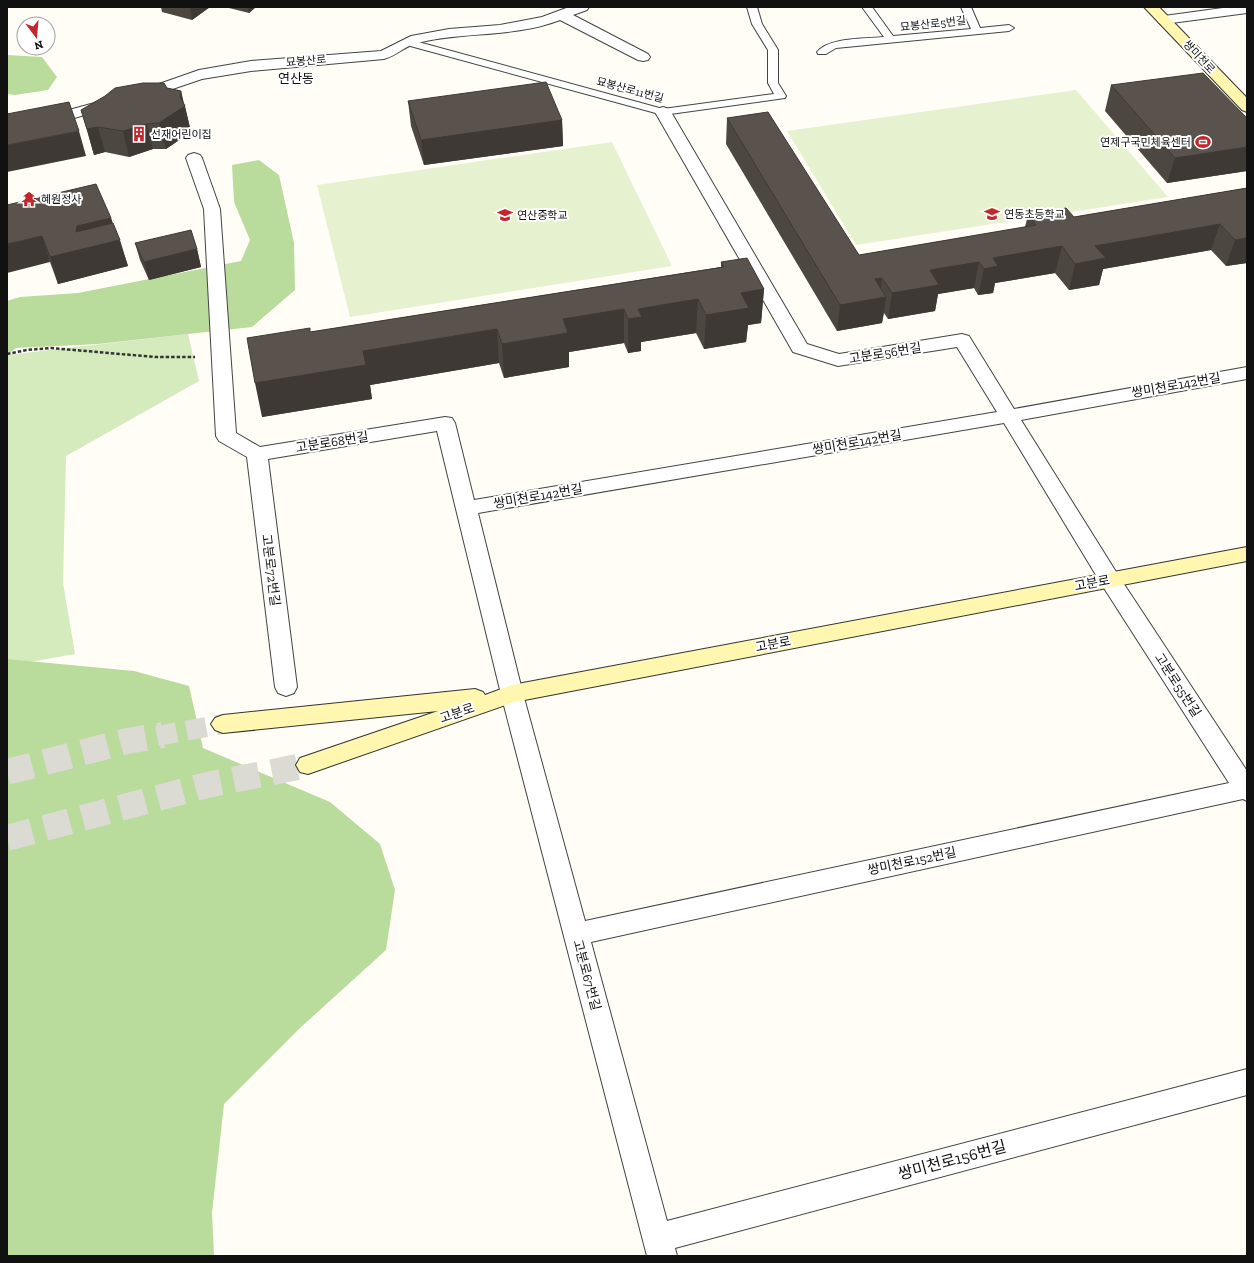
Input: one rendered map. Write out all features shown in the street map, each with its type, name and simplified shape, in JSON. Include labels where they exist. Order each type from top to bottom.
[{"type":"main road","name":"쌍미천로","points":[[1151,7],[1247,107]]},
{"type":"main road","name":"고분로","points":[[308,765],[512,694],[1247,554]]},
{"type":"main road","points":[[223,724],[512,694]]},
{"type":"street","name":"묘봉산로","points":[[7,132],[147,93],[199,75],[251,66],[384,54],[407,42],[449,33],[500,29],[545,21],[582,7]]},
{"type":"street","points":[[1164,20],[1247,9]]},
{"type":"street","points":[[561,15],[643,57]]},
{"type":"street","name":"고분로56번길","points":[[663,112],[800,348],[838,360],[962,340],[1110,580]]},
{"type":"street","points":[[194,158],[212,209],[226,436],[257,454]]},
{"type":"street","name":"쌍미천로142번길","points":[[467,508],[1009,416],[1247,373]]},
{"type":"street","name":"고분로68번길","points":[[257,454],[445,423],[512,694]]},
{"type":"street","name":"고분로72번길","points":[[257,454],[286,687]]},
{"type":"street","name":"고분로55번길","points":[[1110,580],[1247,789]]},
{"type":"street","name":"고분로67번길","points":[[512,694],[659,1247]]},
{"type":"street","name":"쌍미천로152번길","points":[[576,934],[1247,789]]},
{"type":"street","name":"쌍미천로156번길","points":[[659,1247],[1247,1082]]},
{"type":"lane","name":"묘봉산로11번길","points":[[407,42],[663,112],[781,96],[773,83],[773,50],[757,24],[752,7]]},
{"type":"lane","points":[[867,7],[891,40]]},
{"type":"lane","name":"묘봉산로5번길","points":[[966,7],[977,31]]},
{"type":"lane","name":"묘봉산로5번길","points":[[822,52],[834,44],[891,40],[1009,28]]},
{"type":"path","points":[[7,354],[27,350],[51,348],[182,358],[221,355]]},
{"type":"green space","points":[[7,55],[42,57],[57,77],[48,90],[15,95],[7,94]]},
{"type":"green space","points":[[1076,90],[1168,197],[856,245],[787,131]]},
{"type":"green space","points":[[612,142],[672,266],[350,317],[317,185]]},
{"type":"green space","points":[[259,160],[279,175],[294,243],[295,290],[252,327],[98,344],[16,348],[7,355],[7,301],[20,297],[78,293],[241,261],[250,240],[234,202],[232,165]]},
{"type":"green space","points":[[188,334],[199,381],[66,456],[63,583],[75,654],[7,666],[7,355]]},
{"type":"green space","points":[[7,659],[134,671],[189,686],[203,748],[330,802],[380,844],[395,890],[386,950],[300,1028],[224,1104],[212,1213],[214,1256],[7,1256]]},
{"type":"building","points":[[1203,73],[1247,118],[1247,147],[1175,158],[1111,85]]},
{"type":"building","points":[[546,82],[562,120],[421,140],[408,101]]},
{"type":"building","points":[[143,83],[164,83],[167,88],[181,91],[180,97],[185,106],[159,123],[147,124],[123,131],[98,127],[87,129],[81,110],[105,96],[115,88]]},
{"type":"building","points":[[69,102],[79,131],[7,145],[7,114]]},
{"type":"building","points":[[768,112],[859,255],[1036,225],[1028,215],[1066,208],[1074,217],[1247,188],[1247,238],[1235,240],[1220,224],[1095,246],[1106,258],[1075,264],[1062,246],[993,258],[998,266],[984,269],[979,262],[930,270],[939,285],[892,293],[882,278],[875,279],[886,297],[840,305],[727,118]]},
{"type":"building","points":[[96,184],[111,218],[77,226],[76,232],[113,223],[120,240],[50,257],[42,236],[7,244],[7,205]]},
{"type":"building","points":[[191,230],[197,249],[144,262],[135,243]]},
{"type":"building","points":[[747,258],[764,289],[741,293],[749,308],[706,315],[698,299],[638,309],[642,317],[628,319],[624,309],[563,319],[568,333],[502,344],[497,329],[363,351],[366,365],[255,383],[247,338],[310,328],[310,332],[724,267],[721,262]]},
{"type":"tunnel","points":[[157,736],[223,724]]},
{"type":"tunnel","points":[[157,736],[163,735]]},
{"type":"tunnel","points":[[7,772],[127,741],[157,736]]},
{"type":"tunnel","points":[[7,838],[207,785],[308,765]]},
{"type":"place","name":"선재어린이집","points":[[139,134]]},
{"type":"place","name":"연제구국민체육센터","points":[[1203,142]]},
{"type":"place","name":"혜원정사","points":[[29,199]]},
{"type":"place","name":"연동초등학교","points":[[992,214]]},
{"type":"place","name":"연산중학교","points":[[505,215]]},
{"type":"district","name":"연산동","points":[[296,78]]}]
